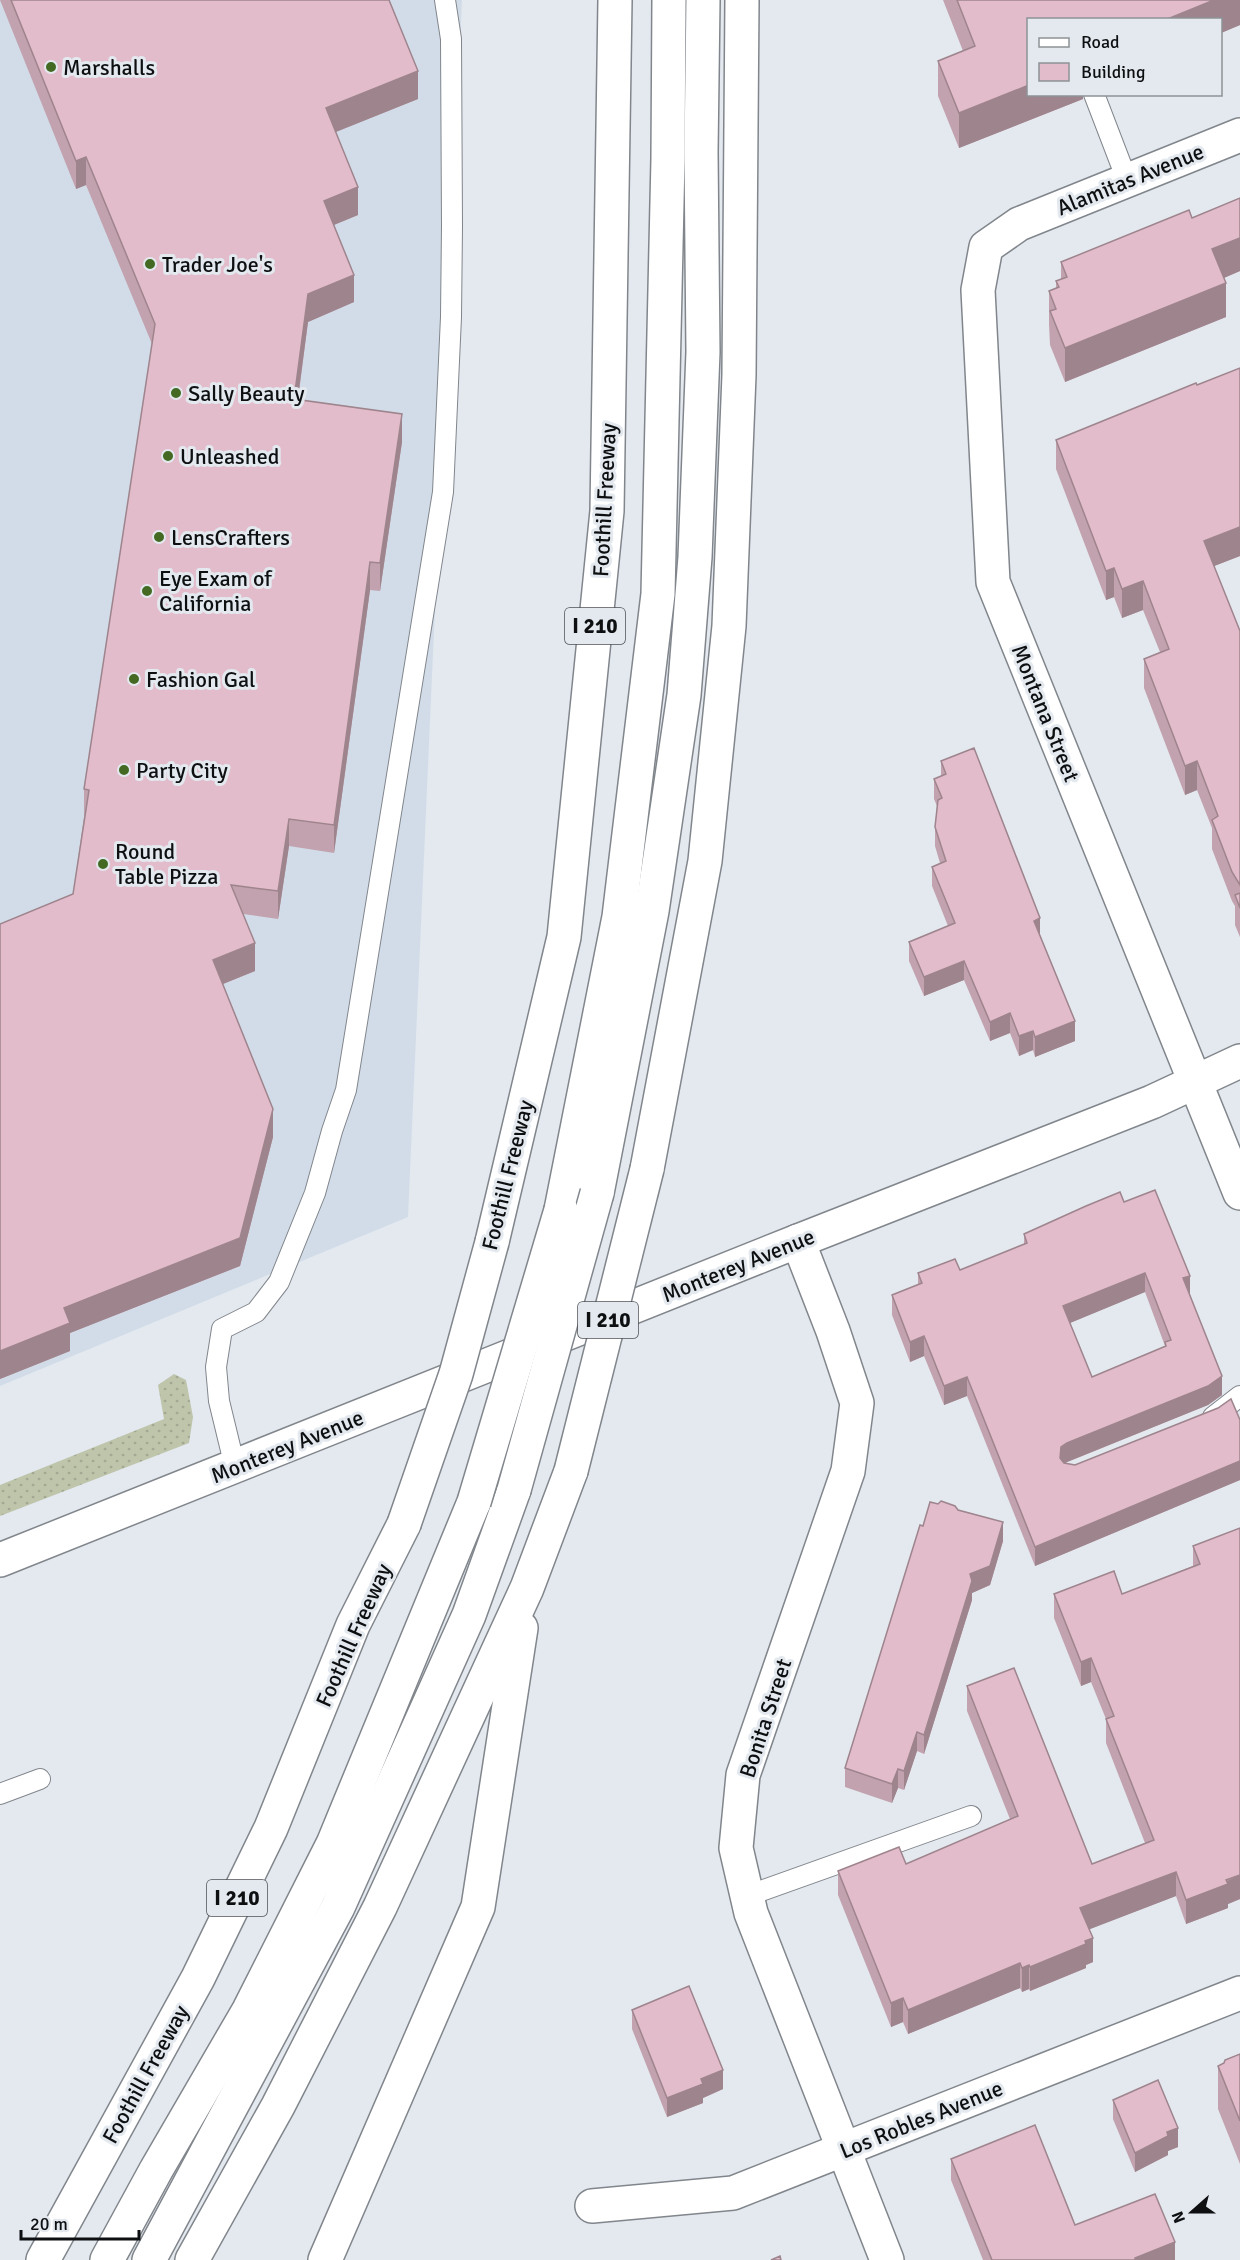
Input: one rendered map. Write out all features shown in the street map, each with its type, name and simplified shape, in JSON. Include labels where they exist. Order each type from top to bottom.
[{"type":"main road","name":"Foothill Freeway","points":[[43,2260],[198,1978],[271,1828],[353,1625],[404,1524],[456,1374],[492,1242],[564,937],[607,511],[615,0]]},
{"type":"main road","points":[[107,2260],[249,2010],[333,1844],[474,1502],[561,1210],[619,917],[658,594],[668,159],[669,0]]},
{"type":"main road","points":[[149,2260],[338,1907],[469,1615],[514,1490],[597,1193],[652,911],[685,684],[695,557],[703,352],[701,152],[703,0]]},
{"type":"main road","name":"I 210","points":[[192,2260],[278,2106],[380,1907],[527,1588],[571,1471],[647,1169],[705,861],[729,626],[739,375],[742,0]]},
{"type":"main road","name":"Alamitas Avenue","points":[[1019,224],[1240,135]]},
{"type":"main road","name":"Montana Street","points":[[1019,224],[986,247],[978,290],[993,582],[1240,1193]]},
{"type":"main road","name":"Monterey Avenue","points":[[0,1560],[1152,1102],[1240,1061]]},
{"type":"main road","name":"Bonita Street","points":[[798,1241],[833,1331],[857,1403],[848,1471],[743,1775],[736,1848],[751,1913],[887,2260]]},
{"type":"main road","points":[[325,2260],[478,1907],[527,1588]]},
{"type":"main road","name":"Los Robles Avenue","points":[[592,2206],[733,2193],[1240,1993]]},
{"type":"lane","points":[[234,1467],[219,1401],[216,1367],[222,1329],[256,1312],[279,1282],[315,1193],[346,1090],[443,492],[451,317],[452,226],[451,39],[444,0]]},
{"type":"lane","points":[[1095,96],[1127,180]]},
{"type":"lane","points":[[1192,1425],[1214,1416],[1240,1396]]},
{"type":"lane","points":[[0,1794],[40,1779]]},
{"type":"lane","points":[[747,1896],[971,1816]]},
{"type":"shaded area","points":[[0,0],[462,0],[408,1217],[0,1386]]},
{"type":"green space","points":[[174,1374],[186,1380],[193,1417],[189,1443],[0,1516],[0,1485],[164,1419],[158,1385]]},
{"type":"building","points":[[11,0],[389,0],[418,71],[326,108],[358,187],[324,201],[354,275],[308,294],[294,399],[402,414],[380,563],[370,562],[334,825],[289,819],[278,891],[231,885],[255,943],[213,960],[273,1109],[240,1238],[64,1308],[70,1323],[0,1351],[0,924],[73,894],[89,790],[84,789],[155,324],[86,157],[76,161]]},
{"type":"building","points":[[957,0],[1214,0],[1170,18],[1027,18],[1027,86],[959,113],[938,61],[975,46]]},
{"type":"building","points":[[1240,198],[1240,238],[1212,249],[1226,283],[1065,348],[1050,311],[1056,309],[1049,291],[1059,287],[1056,281],[1067,277],[1061,262],[1189,210],[1192,218]]},
{"type":"building","points":[[1240,368],[1240,527],[1204,541],[1240,631],[1240,885],[1232,872],[1212,820],[1218,816],[1197,761],[1185,766],[1144,659],[1169,649],[1143,581],[1122,589],[1114,568],[1106,571],[1056,440],[1196,383],[1197,385]]},
{"type":"building","points":[[974,748],[1040,918],[1034,921],[1075,1021],[1035,1037],[1033,1031],[1019,1036],[1010,1013],[990,1022],[964,961],[924,977],[909,942],[955,923],[932,867],[946,861],[935,827],[938,800],[942,798],[934,779],[946,774],[941,761]]},
{"type":"building","points":[[1240,893],[1240,908],[1235,895]]},
{"type":"building","points":[[1155,1190],[1190,1276],[1183,1278],[1222,1376],[1208,1386],[1067,1443],[1061,1447],[1060,1458],[1064,1463],[1075,1465],[1218,1408],[1231,1399],[1240,1420],[1240,1461],[1035,1547],[967,1377],[944,1386],[924,1336],[910,1342],[892,1295],[922,1283],[918,1273],[955,1259],[960,1270],[1027,1243],[1024,1234],[1120,1192],[1124,1202]],"holes":[[[1145,1273],[1171,1340],[1165,1342],[1166,1346],[1092,1377],[1063,1306]]]},
{"type":"building","points":[[941,1501],[955,1506],[958,1510],[1003,1522],[990,1566],[970,1574],[972,1581],[924,1735],[917,1732],[904,1771],[898,1769],[892,1784],[845,1768],[920,1525],[923,1526],[930,1502],[938,1504]]},
{"type":"building","points":[[1240,1528],[1240,1875],[1226,1880],[1228,1884],[1186,1900],[1176,1872],[1080,1908],[1093,1938],[1085,1941],[1086,1944],[1030,1967],[1029,1965],[1022,1968],[1020,1963],[908,2010],[903,1998],[891,2003],[838,1871],[899,1847],[906,1864],[1018,1816],[967,1686],[1014,1668],[1092,1864],[1154,1840],[1106,1719],[1114,1716],[1091,1658],[1081,1662],[1054,1594],[1114,1571],[1122,1594],[1200,1564],[1193,1546]]},
{"type":"building","points":[[689,1986],[723,2070],[701,2079],[703,2084],[667,2098],[632,2010]]},
{"type":"building","points":[[1240,2054],[1240,2121],[1218,2066],[1225,2060]]},
{"type":"building","points":[[1158,2080],[1178,2128],[1167,2132],[1168,2136],[1135,2153],[1113,2100]]},
{"type":"building","points":[[1035,2125],[1075,2225],[1155,2194],[1175,2242],[1135,2258],[1135,2260],[992,2260],[951,2159]]},
{"type":"place","name":"Marshalls","points":[[51,67]]},
{"type":"place","name":"Trader Joe's","points":[[150,264]]},
{"type":"place","name":"Sally Beauty","points":[[176,393]]},
{"type":"place","name":"Unleashed","points":[[168,456]]},
{"type":"place","name":"LensCrafters","points":[[159,537]]},
{"type":"place","name":"Eye Exam of California","points":[[147,591]]},
{"type":"place","name":"Fashion Gal","points":[[134,679]]},
{"type":"place","name":"Party City","points":[[124,770]]},
{"type":"place","name":"Round Table Pizza","points":[[103,864]]}]
